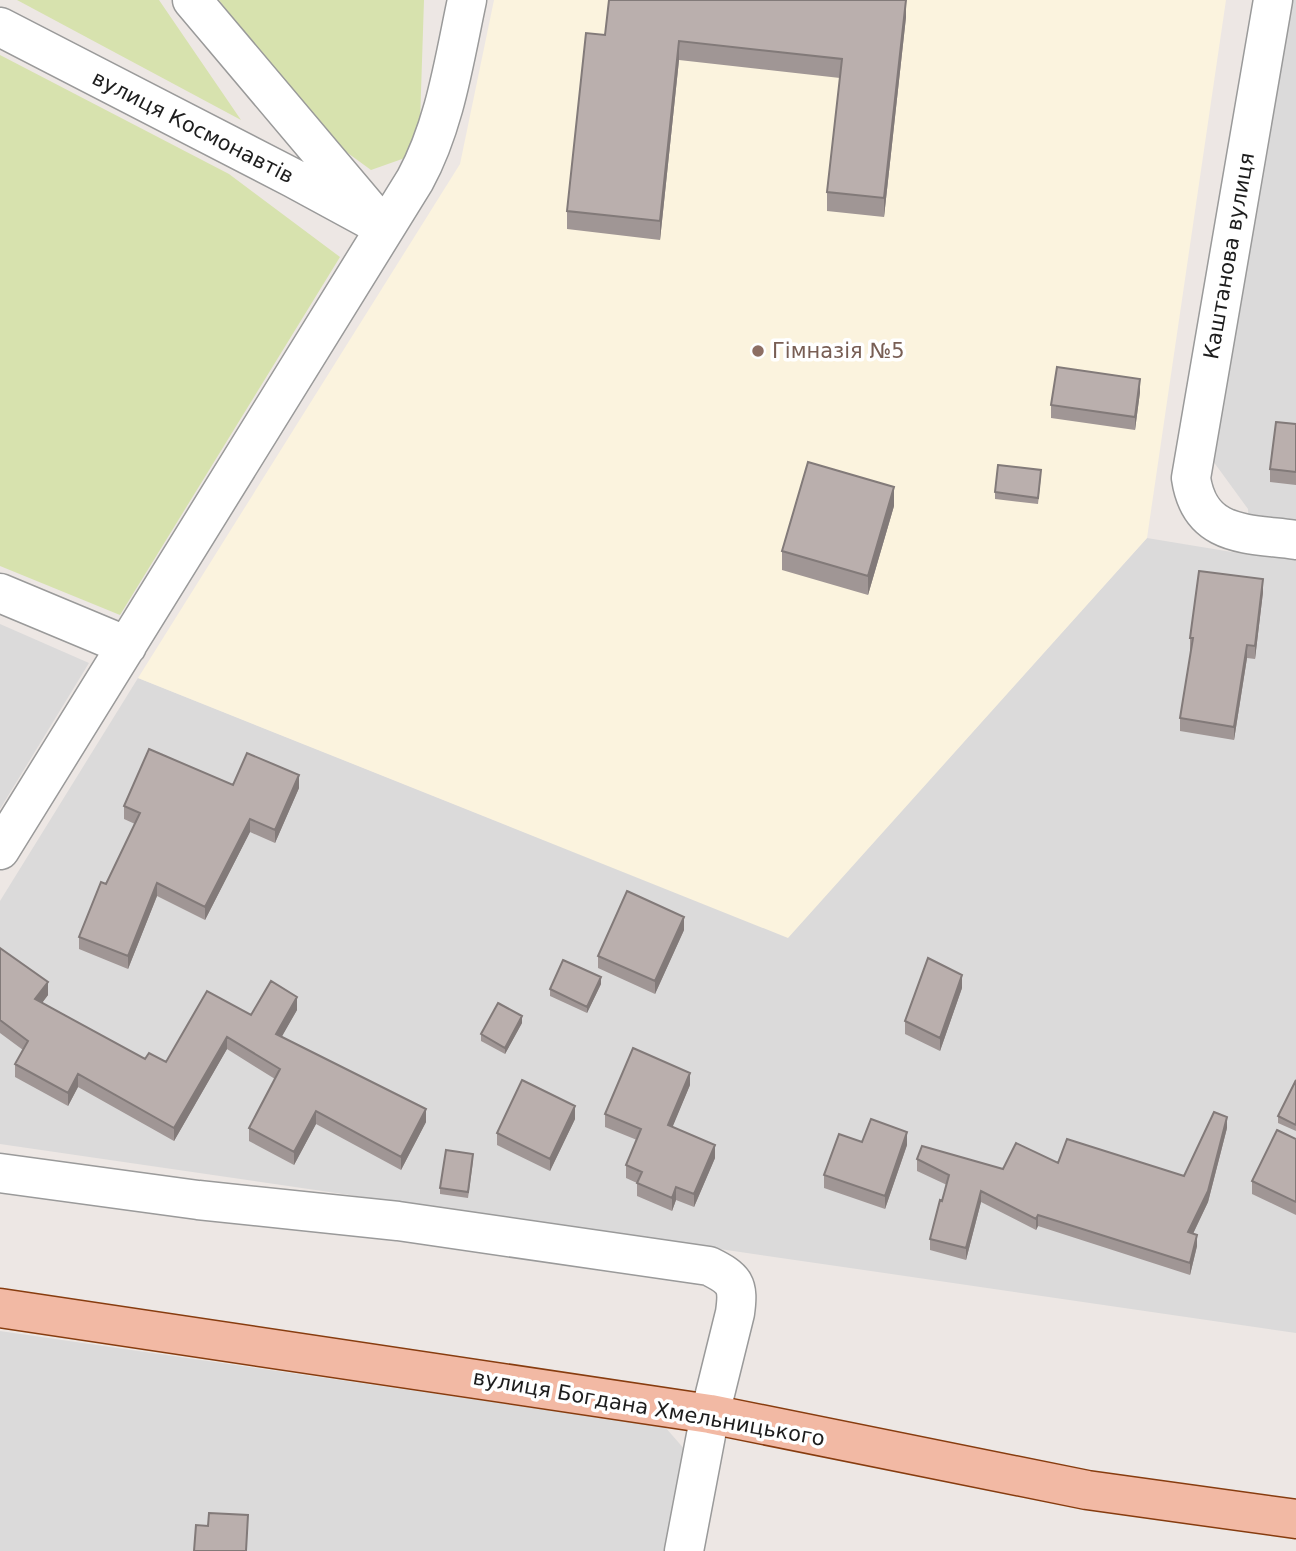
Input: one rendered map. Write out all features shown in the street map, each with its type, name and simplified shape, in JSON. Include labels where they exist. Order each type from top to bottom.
[{"type":"main road","name":"вулиця Богдана Хмельницького","points":[[0,1308],[710,1414],[1087,1490],[1296,1519]]},
{"type":"street","points":[[192,0],[385,228]]},
{"type":"street","points":[[0,850],[427,156],[442,111],[467,0]]},
{"type":"street","name":"Каштанова вулиця","points":[[1273,0],[1191,478],[1193,495],[1201,511],[1214,523],[1230,531],[1296,540]]},
{"type":"street","name":"вулиця Космонавтів","points":[[0,27],[385,228]]},
{"type":"street","points":[[0,593],[127,646]]},
{"type":"street","points":[[0,1173],[198,1200],[398,1221],[709,1266],[727,1275],[735,1284],[737,1298],[710,1414],[684,1551]]},
{"type":"shaded area","name":"Гімназія №5","points":[[494,0],[1226,0],[1147,538],[788,938],[138,678],[460,164]]},
{"type":"shaded area","points":[[1291,0],[1296,0],[1296,1333],[0,1144],[0,901],[138,678],[788,937],[1147,538],[1250,555],[1248,509],[1213,461]]},
{"type":"shaded area","points":[[0,624],[89,663],[0,809]]},
{"type":"shaded area","points":[[0,1331],[665,1427],[686,1451],[670,1551],[0,1551]]},
{"type":"green space","points":[[17,0],[159,0],[241,120]]},
{"type":"green space","points":[[219,0],[424,0],[419,153],[371,170],[323,135]]},
{"type":"green space","points":[[0,55],[229,174],[340,257],[120,615],[0,566]]},
{"type":"building","points":[[609,0],[906,0],[884,198],[827,192],[842,59],[679,41],[660,221],[567,211],[586,33],[605,35]]},
{"type":"building","points":[[1057,367],[1140,379],[1135,417],[1051,405]]},
{"type":"building","points":[[1276,422],[1296,424],[1296,472],[1270,469]]},
{"type":"building","points":[[808,462],[894,487],[868,576],[782,551]]},
{"type":"building","points":[[998,465],[1041,470],[1038,498],[995,492]]},
{"type":"building","points":[[1199,571],[1263,579],[1255,646],[1247,645],[1234,727],[1180,718],[1193,638],[1190,638]]},
{"type":"building","points":[[149,749],[233,785],[247,753],[299,775],[275,830],[250,819],[205,907],[157,883],[128,956],[79,937],[101,882],[106,884],[140,813],[124,806]]},
{"type":"building","points":[[627,891],[684,917],[655,981],[598,956]]},
{"type":"building","points":[[0,948],[48,982],[35,999],[145,1059],[149,1053],[166,1062],[207,991],[251,1015],[271,981],[297,997],[276,1034],[426,1109],[401,1157],[316,1111],[294,1152],[249,1128],[280,1069],[227,1037],[174,1128],[78,1074],[68,1093],[15,1064],[28,1041],[0,1020]]},
{"type":"building","points":[[928,958],[962,975],[940,1038],[905,1021]]},
{"type":"building","points":[[563,960],[601,977],[587,1007],[550,989]]},
{"type":"building","points":[[498,1003],[522,1016],[505,1048],[481,1034]]},
{"type":"building","points":[[633,1048],[690,1073],[668,1125],[715,1145],[694,1194],[676,1187],[672,1198],[637,1183],[642,1172],[626,1165],[641,1129],[605,1114]]},
{"type":"building","points":[[522,1080],[575,1106],[550,1159],[497,1133]]},
{"type":"building","points":[[1296,1080],[1296,1125],[1278,1116]]},
{"type":"building","points":[[1214,1112],[1227,1117],[1208,1191],[1188,1232],[1197,1235],[1190,1263],[1038,1215],[1036,1219],[981,1191],[966,1248],[930,1239],[949,1175],[917,1159],[922,1146],[1003,1169],[1016,1143],[1058,1163],[1067,1139],[1184,1176]]},
{"type":"building","points":[[871,1119],[907,1132],[885,1196],[824,1175],[839,1134],[862,1142]]},
{"type":"building","points":[[1277,1130],[1296,1139],[1296,1202],[1252,1181]]},
{"type":"building","points":[[446,1150],[473,1154],[468,1192],[440,1188]]},
{"type":"building","points":[[209,1513],[248,1515],[246,1551],[194,1551],[196,1525],[208,1526]]},
{"type":"place","name":"Гімназія №5","points":[[758,351]]}]
